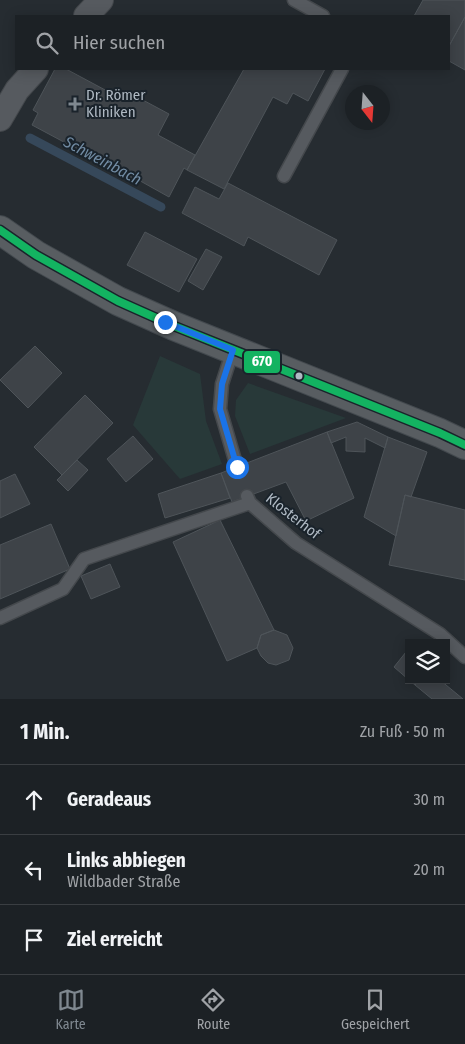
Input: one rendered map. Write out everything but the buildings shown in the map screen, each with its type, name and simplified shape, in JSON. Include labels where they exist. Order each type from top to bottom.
[{"type":"main road","points":[[0,230],[36,255],[118,301],[174,326],[440,433],[465,445]]},
{"type":"street","points":[[87,15],[101,0]]},
{"type":"street","points":[[0,118],[17,90],[35,70]]},
{"type":"lane","points":[[294,0],[321,15]]},
{"type":"lane","points":[[284,176],[341,70]]},
{"type":"lane","points":[[233,350],[222,384],[220,409],[237,467]]},
{"type":"lane","name":"Klosterhof","points":[[0,618],[63,589],[84,559],[248,500],[296,543],[440,634],[465,657]]},
{"type":"shaded area","points":[[160,356],[200,374],[206,421],[222,464],[180,479],[133,425]]},
{"type":"shaded area","points":[[248,383],[346,418],[250,454],[235,416],[236,400]]},
{"type":"waterway","name":"Schweinbach","points":[[30,138],[161,207]]},
{"type":"transit line","name":"670","points":[[0,230],[36,255],[118,301],[174,326],[440,433],[465,445]]},
{"type":"place","name":"Dr. Römer Kliniken","points":[[75,104]]},
{"type":"route","points":[[165,322],[233,350],[222,384],[220,409],[237,467]]}]
